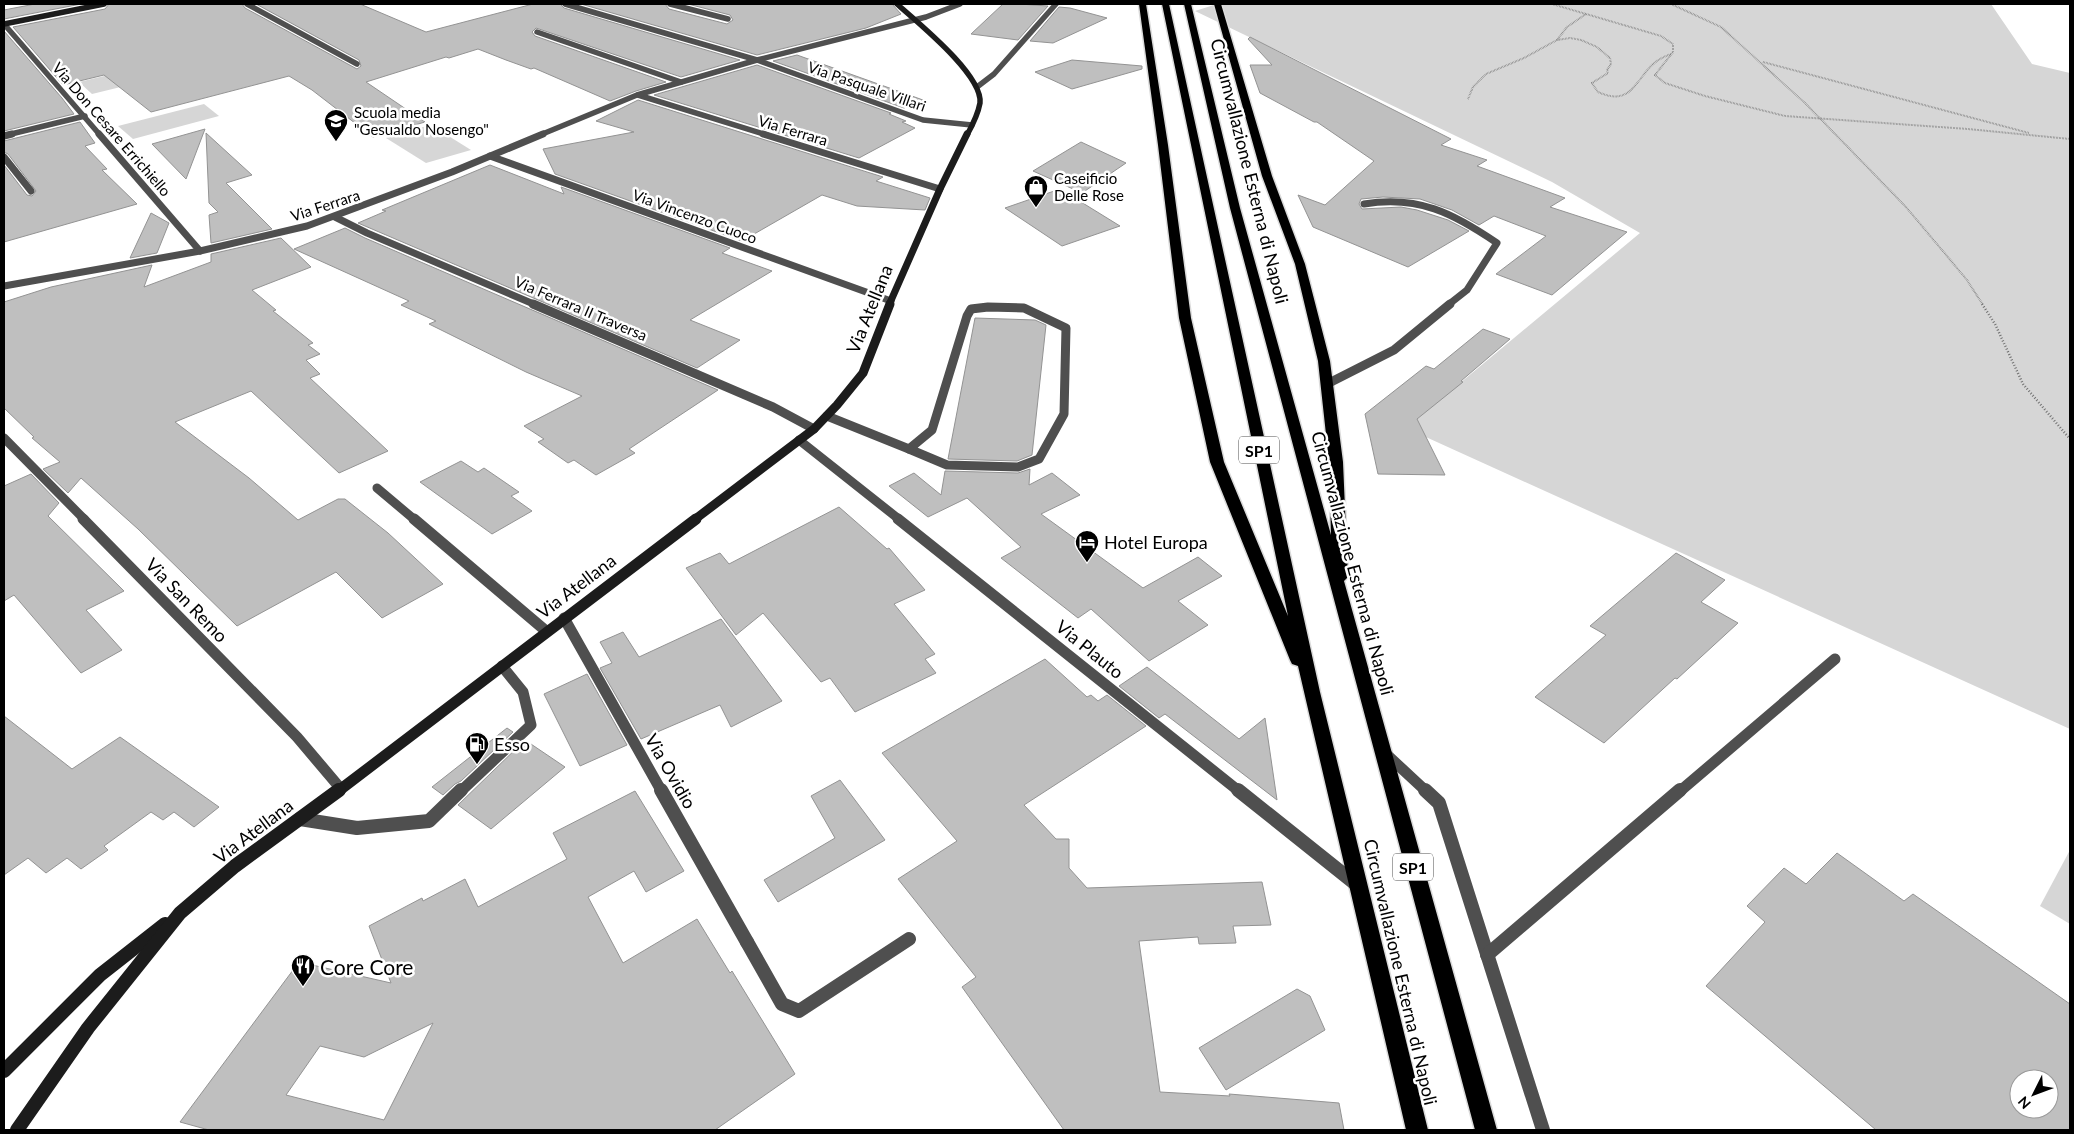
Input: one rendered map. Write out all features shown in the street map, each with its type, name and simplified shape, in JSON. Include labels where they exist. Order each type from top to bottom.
[{"type":"highway","points":[[1142,4],[1163,145],[1185,318],[1217,462],[1270,595],[1312,692]]},
{"type":"highway","name":"Circumvallazione Esterna di Napoli","points":[[1165,4],[1207,208],[1312,692],[1417,1130]]},
{"type":"highway","name":"Circumvallazione Esterna di Napoli","points":[[1187,4],[1235,208],[1486,1130]]},
{"type":"highway","points":[[1217,4],[1268,176],[1300,264],[1324,361],[1336,462],[1341,603]]},
{"type":"main road","points":[[4,24],[104,4]]},
{"type":"main road","points":[[897,4],[952,54],[977,87]]},
{"type":"main road","name":"Via Atellana","points":[[17,1130],[88,1028],[180,913],[236,866],[341,789],[546,631],[814,429],[827,416],[864,373],[891,300],[940,189],[972,125],[980,102],[977,87]]},
{"type":"main road","points":[[4,1072],[100,975],[180,913]]},
{"type":"street","points":[[82,4],[88,7]]},
{"type":"street","points":[[247,4],[356,64]]},
{"type":"street","name":"Via Pasquale Villari","points":[[565,4],[757,60],[923,120],[972,125]]},
{"type":"street","points":[[670,4],[728,19]]},
{"type":"street","name":"Via Ferrara","points":[[4,286],[200,251],[306,226],[335,217],[490,156],[637,95],[757,60],[926,17],[960,4]]},
{"type":"street","points":[[977,87],[994,74],[1056,4]]},
{"type":"street","name":"Via Don Cesare Errichiello","points":[[4,24],[200,251]]},
{"type":"street","points":[[537,32],[680,82]]},
{"type":"street","name":"Via Ferrara","points":[[637,95],[940,189]]},
{"type":"street","points":[[4,136],[85,116]]},
{"type":"street","name":"Via Vincenzo Cuoco","points":[[490,156],[891,300]]},
{"type":"street","points":[[4,157],[30,191]]},
{"type":"street","points":[[1326,384],[1394,350],[1467,290],[1497,243],[1466,221],[1420,203],[1401,200],[1377,201],[1364,204]]},
{"type":"street","name":"Via Ferrara II Traversa","points":[[335,217],[367,233],[765,403],[814,429]]},
{"type":"street","points":[[827,416],[908,450],[947,466],[1018,467],[1039,459],[1064,414],[1066,328],[1024,308],[988,307],[971,309],[967,316],[932,430],[908,450]]},
{"type":"street","name":"Via San Remo","points":[[4,438],[297,737],[341,789]]},
{"type":"street","name":"Via Plauto","points":[[799,440],[1359,887]]},
{"type":"street","points":[[377,488],[546,631]]},
{"type":"street","name":"Via Ovidio","points":[[564,618],[782,1004],[799,1011],[909,940]]},
{"type":"street","points":[[1487,955],[1835,659]]},
{"type":"street","points":[[300,819],[357,828],[429,821],[532,725],[523,692],[502,666]]},
{"type":"street","points":[[1381,749],[1439,803],[1543,1130]]},
{"type":"path","points":[[1552,4],[1661,36],[1673,44],[1672,54],[1655,75],[1665,83],[1762,112],[1820,119],[1968,129],[2070,139]]},
{"type":"path","points":[[1670,4],[1721,27],[1761,61],[1906,207],[1967,280],[1995,324],[2024,384],[2070,440]]},
{"type":"path","points":[[1557,40],[1567,27],[1586,14]]},
{"type":"path","points":[[1468,100],[1468,94],[1482,77],[1527,58],[1546,44],[1557,40],[1570,38],[1589,42],[1600,48],[1610,58],[1608,73],[1592,83],[1592,87],[1597,92],[1609,96],[1624,96],[1631,92],[1641,83],[1657,61],[1672,54]]},
{"type":"path","points":[[1761,61],[1922,103],[2015,130],[2050,137]]},
{"type":"shaded area","points":[[1217,4],[1991,4],[2032,64],[2070,73],[2070,729],[1406,428],[1640,233],[1552,182],[1195,11]]},
{"type":"shaded area","points":[[159,63],[174,74],[92,94],[79,82]]},
{"type":"shaded area","points":[[204,104],[219,116],[133,139],[118,126]]},
{"type":"shaded area","points":[[431,125],[471,150],[426,163],[386,138]]},
{"type":"shaded area","points":[[2070,850],[2070,924],[2040,906]]},
{"type":"building","points":[[35,4],[81,4],[4,19],[4,10]]},
{"type":"building","points":[[109,4],[242,4],[245,8],[357,69],[361,66],[359,60],[256,4],[360,4],[426,32],[533,4],[560,4],[564,8],[740,60],[681,77],[536,28],[532,32],[535,36],[666,82],[610,101],[534,68],[531,69],[478,49],[366,82],[425,122],[373,137],[312,90],[289,76],[151,112],[104,75],[63,85],[13,27],[105,9]]},
{"type":"building","points":[[581,4],[665,4],[669,9],[727,24],[733,20],[730,15],[688,4],[892,4],[901,14],[866,28],[757,55]]},
{"type":"building","points":[[1003,4],[1048,6],[1018,40],[971,34]]},
{"type":"building","points":[[1059,7],[1107,18],[1053,43],[1030,41]]},
{"type":"building","points":[[4,31],[62,98],[74,114],[4,131]]},
{"type":"building","points":[[1250,37],[1451,139],[1441,145],[1487,160],[1477,166],[1565,198],[1550,207],[1627,232],[1552,295],[1496,274],[1546,236],[1494,216],[1479,225],[1452,210],[1420,199],[1383,197],[1361,199],[1359,204],[1362,209],[1401,207],[1417,210],[1448,220],[1469,231],[1408,267],[1313,227],[1298,195],[1325,205],[1374,161],[1317,122],[1260,93],[1250,65],[1272,65],[1248,39]]},
{"type":"building","points":[[797,55],[923,100],[904,108],[773,61]]},
{"type":"building","points":[[1072,60],[1142,66],[1142,69],[1072,89],[1035,72]]},
{"type":"building","points":[[757,65],[891,113],[889,114],[906,121],[902,122],[915,128],[859,158],[654,95]]},
{"type":"building","points":[[638,100],[883,177],[876,181],[930,198],[925,210],[857,206],[822,195],[742,241],[555,174],[543,149],[634,132],[596,121]]},
{"type":"building","points":[[80,122],[95,143],[85,146],[107,169],[102,170],[137,204],[4,242],[4,165],[27,195],[32,196],[36,191],[8,154],[4,152],[4,141]]},
{"type":"building","points":[[205,129],[186,179],[152,144]]},
{"type":"building","points":[[206,133],[252,175],[226,183],[272,229],[211,243],[209,215],[218,212],[209,203]]},
{"type":"building","points":[[1081,142],[1126,163],[1082,193],[1033,171]]},
{"type":"building","points":[[490,165],[564,194],[561,187],[730,248],[722,253],[772,271],[690,320],[740,340],[697,368],[358,223],[386,211],[382,210]]},
{"type":"building","points":[[1060,189],[1120,226],[1062,246],[1005,208]]},
{"type":"building","points":[[151,213],[169,223],[157,253],[130,258]]},
{"type":"building","points":[[345,228],[718,390],[629,449],[635,453],[596,475],[574,460],[568,463],[538,442],[544,439],[524,426],[582,396],[526,372],[429,324],[436,321],[401,305],[409,301],[294,249]]},
{"type":"building","points":[[281,238],[311,267],[252,290],[276,310],[273,311],[313,343],[308,345],[320,354],[306,360],[320,374],[310,378],[388,451],[339,473],[251,391],[175,422],[249,478],[298,520],[338,499],[345,499],[388,533],[443,584],[382,618],[336,572],[237,626],[138,529],[81,478],[68,493],[43,469],[60,462],[32,438],[34,437],[4,408],[4,302],[51,287],[152,265],[144,287],[211,262],[211,254]]},
{"type":"building","points":[[975,318],[1035,320],[1046,325],[1032,455],[1017,461],[948,459]]},
{"type":"building","points":[[1483,329],[1510,339],[1461,381],[1463,382],[1417,419],[1445,475],[1378,474],[1365,414],[1426,366],[1434,369]]},
{"type":"building","points":[[461,461],[478,472],[484,468],[519,492],[511,496],[532,511],[492,534],[420,482]]},
{"type":"building","points":[[1030,469],[1029,485],[1052,473],[1080,495],[1041,514],[1143,588],[1198,557],[1222,576],[1178,601],[1208,625],[1149,661],[1091,609],[1078,618],[1001,558],[1021,547],[967,498],[928,517],[889,486],[914,473],[941,495],[945,471],[1018,473]]},
{"type":"building","points":[[31,474],[59,503],[48,516],[124,591],[86,610],[122,650],[81,673],[14,595],[4,601],[4,486]]},
{"type":"building","points":[[839,507],[887,549],[889,548],[925,590],[894,604],[935,654],[925,659],[936,673],[855,712],[830,678],[821,682],[763,613],[736,635],[686,568],[720,553],[729,564]]},
{"type":"building","points":[[1676,553],[1725,580],[1701,602],[1738,623],[1604,743],[1535,697],[1606,635],[1590,626]]},
{"type":"building","points":[[721,619],[782,701],[731,727],[720,705],[641,739],[600,668],[612,663],[600,642],[623,632],[639,657]]},
{"type":"building","points":[[1045,659],[1087,697],[1091,695],[1098,701],[1107,695],[1146,726],[1024,805],[1056,839],[1069,839],[1069,868],[1087,888],[1262,882],[1271,925],[1233,926],[1236,943],[1199,944],[1198,937],[1139,941],[1160,1092],[1230,1096],[1229,1094],[1339,1103],[1344,1130],[1064,1130],[962,987],[976,977],[898,879],[957,841],[882,753]]},
{"type":"building","points":[[1147,667],[1239,739],[1265,718],[1277,800],[1165,714],[1159,718],[1119,686]]},
{"type":"building","points":[[587,674],[627,745],[580,766],[544,694]]},
{"type":"building","points":[[4,716],[72,769],[120,737],[219,807],[194,827],[174,812],[163,820],[151,812],[104,846],[108,850],[81,869],[67,858],[46,873],[28,858],[4,875]]},
{"type":"building","points":[[507,728],[513,732],[461,781],[443,795],[432,787]]},
{"type":"building","points":[[525,740],[565,767],[491,829],[458,805]]},
{"type":"building","points":[[840,780],[885,840],[778,902],[764,880],[835,838],[811,796]]},
{"type":"building","points":[[635,791],[684,871],[646,892],[634,871],[588,897],[623,963],[697,919],[730,973],[732,971],[795,1074],[715,1130],[209,1130],[180,1122],[299,962],[391,983],[369,926],[422,898],[423,901],[465,879],[478,907],[567,859],[553,833]],"holes":[[[433,1023],[384,1120],[286,1095],[320,1046],[364,1057]]]},
{"type":"building","points":[[1837,853],[1904,901],[1913,894],[2070,1004],[2070,1130],[1876,1130],[1706,986],[1765,922],[1747,906],[1784,868],[1806,884]]},
{"type":"building","points":[[1297,989],[1310,996],[1325,1030],[1226,1090],[1199,1048]]},
{"type":"place","name":"Scuola media \"Gesualdo Nosengo\"","points":[[336,142]]},
{"type":"place","name":"Caseificio Delle Rose","points":[[1036,208]]},
{"type":"place","name":"Hotel Europa","points":[[1087,563]]},
{"type":"place","name":"Esso","points":[[477,765]]},
{"type":"place","name":"Core Core","points":[[303,987]]}]
